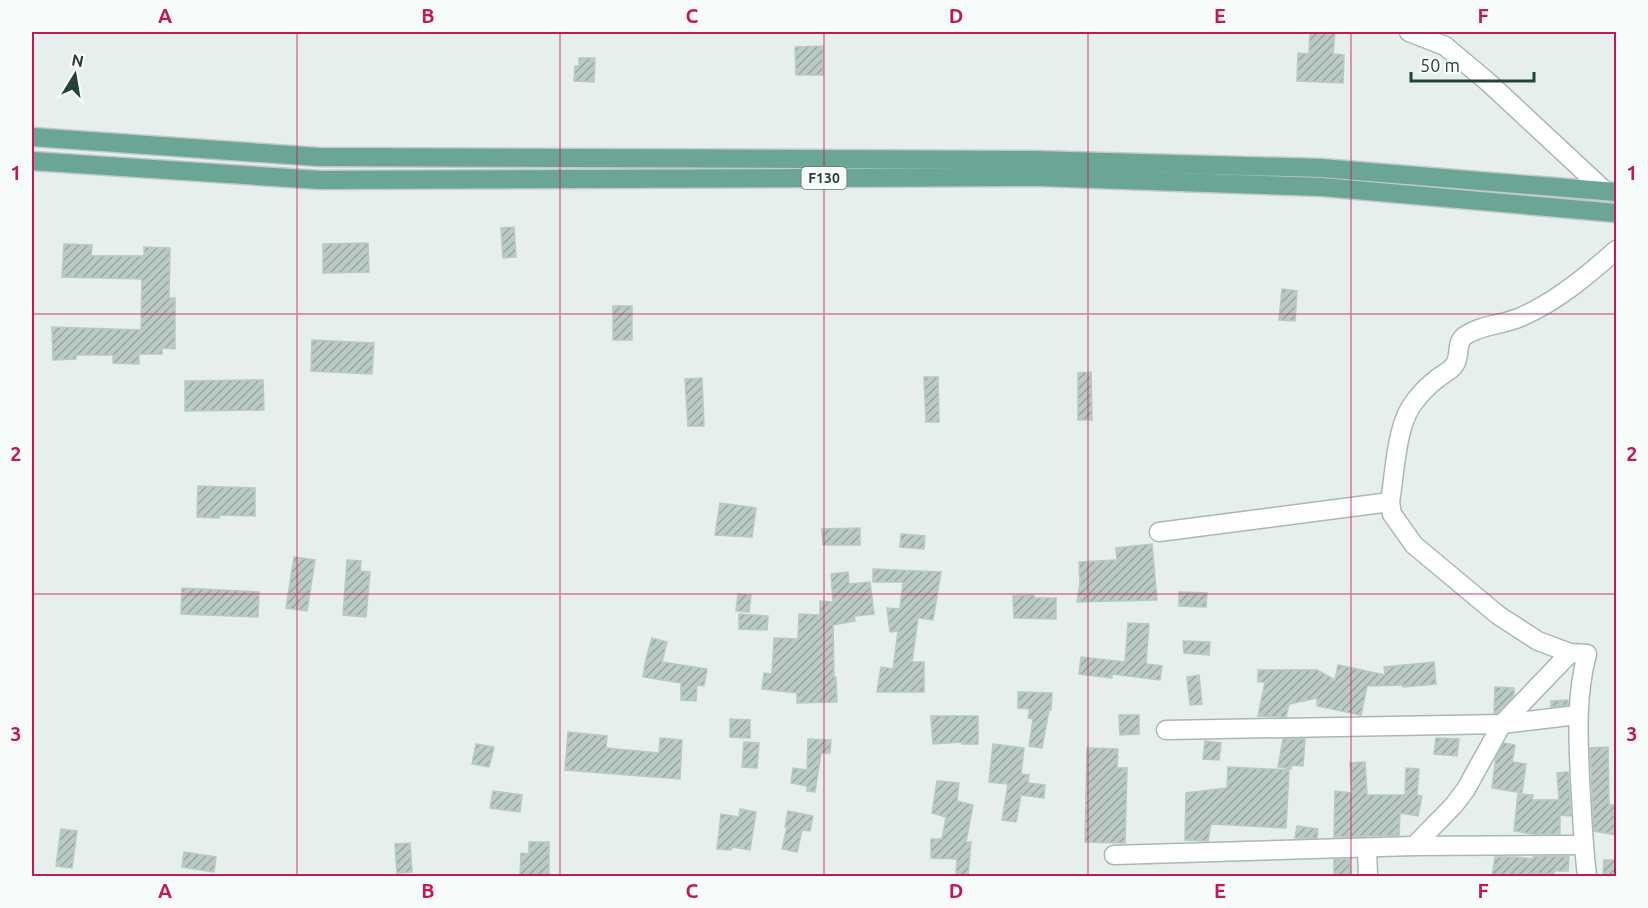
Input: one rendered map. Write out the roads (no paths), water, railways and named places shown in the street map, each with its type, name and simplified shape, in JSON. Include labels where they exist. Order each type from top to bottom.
[{"type":"main road","name":"F130","points":[[32,137],[319,157],[1034,160],[1310,167],[1610,191]]},
{"type":"main road","name":"F130","points":[[32,161],[320,180],[1039,177],[1322,187],[1617,213]]},
{"type":"street","points":[[1409,32],[1445,46],[1610,191]]},
{"type":"street","points":[[1587,876],[1583,844],[1577,715],[1582,671],[1587,654],[1570,652],[1538,641],[1498,615],[1414,545],[1392,514],[1390,502],[1401,433],[1407,411],[1416,399],[1457,362],[1459,344],[1464,336],[1482,327],[1522,317],[1590,273],[1617,250]]},
{"type":"street","points":[[1159,532],[1390,502]]},
{"type":"street","points":[[1414,846],[1454,805],[1466,789],[1502,724],[1570,652]]},
{"type":"street","points":[[1166,730],[1502,724],[1577,715]]},
{"type":"street","points":[[1114,855],[1414,846],[1583,844]]},
{"type":"street","points":[[1367,849],[1368,876]]}]
